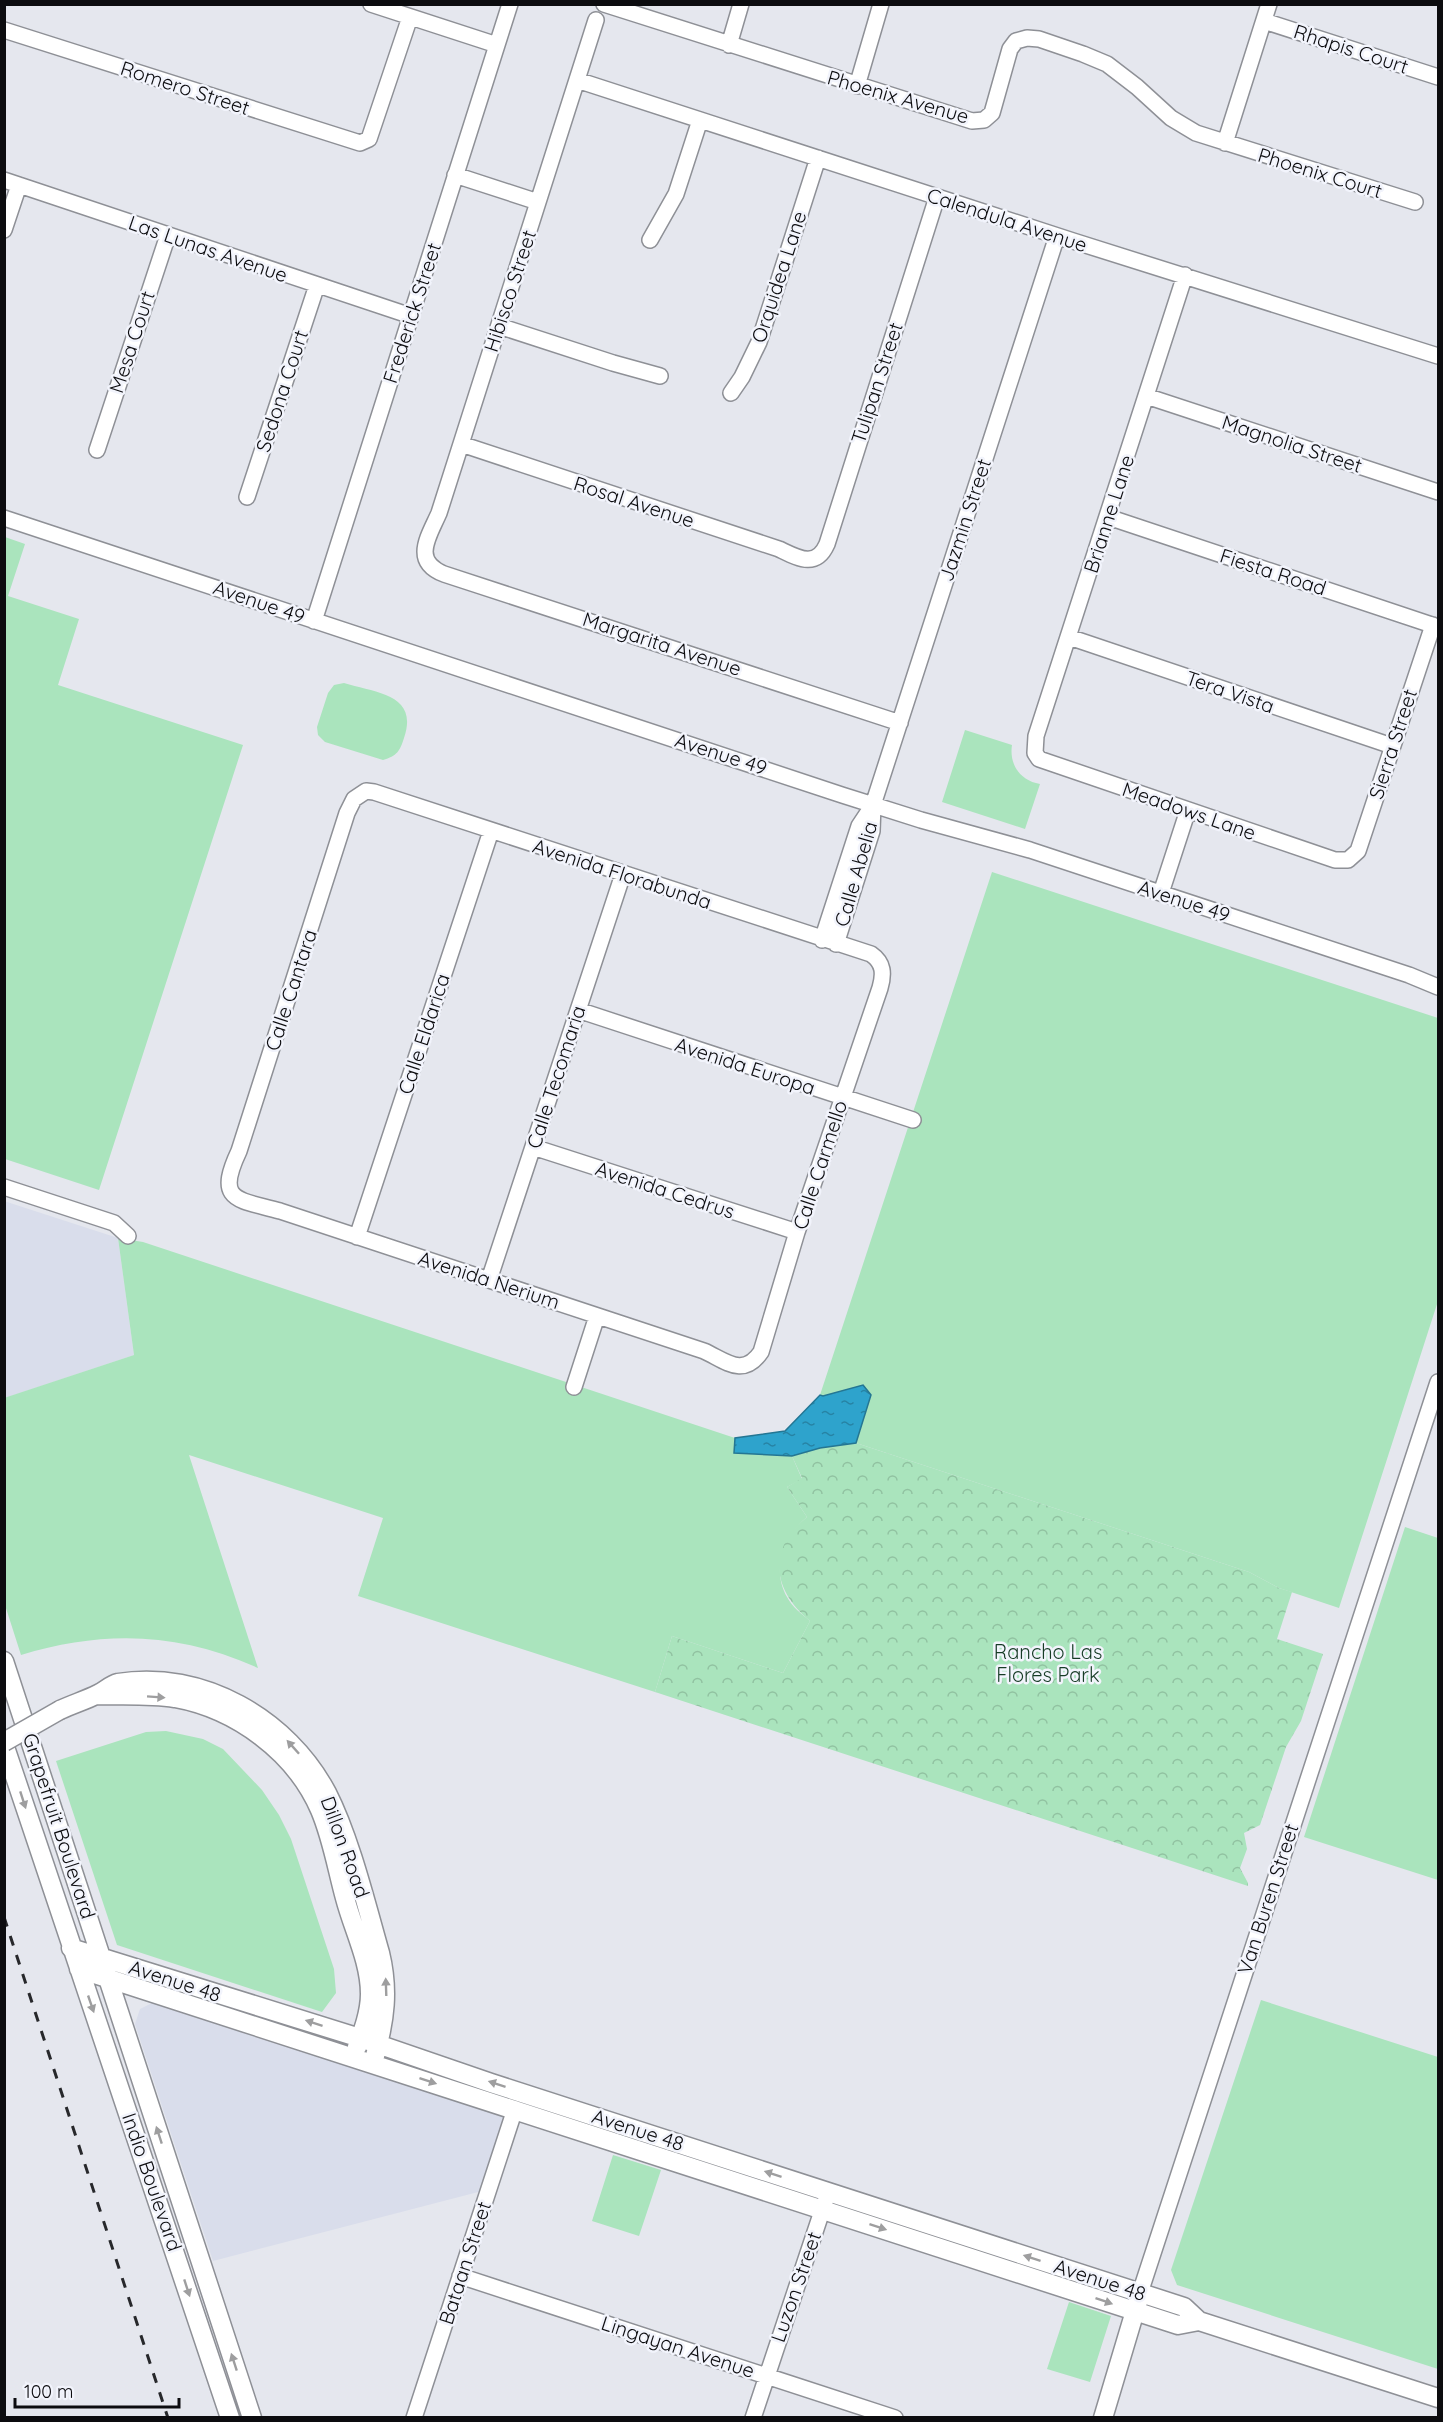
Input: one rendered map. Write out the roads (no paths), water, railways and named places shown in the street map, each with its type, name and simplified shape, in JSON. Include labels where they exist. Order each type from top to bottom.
[{"type":"main road","name":"Grapefruit Boulevard","points":[[4,1662],[100,1957]]},
{"type":"main road","name":"Dillon Road","points":[[4,1743],[60,1710],[98,1695],[114,1684],[134,1682],[162,1682],[204,1690],[239,1704],[287,1740],[305,1761],[326,1793],[342,1829],[380,1953],[385,1974],[386,2002],[383,2030],[373,2064]]},
{"type":"main road","name":"Dillon Road","points":[[98,1695],[173,1698],[201,1704],[233,1717],[250,1728],[269,1743],[294,1769],[320,1810],[364,1958],[370,1995],[354,2057]]},
{"type":"main road","name":"Grapefruit Boulevard","points":[[4,1743],[71,1948]]},
{"type":"main road","name":"Avenue 48","points":[[71,1948],[360,2038],[661,2137],[826,2200],[1135,2311],[1178,2325],[1199,2321]]},
{"type":"main road","name":"Indio Boulevard","points":[[71,1948],[160,2204],[230,2418]]},
{"type":"main road","name":"Indio Boulevard","points":[[100,1957],[252,2418]]},
{"type":"main road","name":"Avenue 48","points":[[79,1969],[515,2109],[1140,2293],[1184,2307],[1199,2321],[1438,2398]]},
{"type":"main road","points":[[515,2109],[522,2103],[529,2103],[634,2137],[661,2137]]},
{"type":"main road","name":"Van Buren Street","points":[[1103,2418],[1140,2293]]},
{"type":"street","points":[[371,4],[497,45]]},
{"type":"street","name":"Frederick Street","points":[[314,621],[510,4]]},
{"type":"street","name":"Phoenix Avenue","points":[[604,4],[972,121],[984,120],[992,113],[1010,49],[1016,41],[1027,38],[1039,39],[1107,64],[1171,118],[1196,133],[1225,142]]},
{"type":"street","points":[[729,45],[741,4]]},
{"type":"street","points":[[856,86],[881,4]]},
{"type":"street","points":[[1225,142],[1269,4]]},
{"type":"street","name":"Romero Street","points":[[4,30],[354,143],[365,143],[371,134],[410,17]]},
{"type":"street","name":"Hibisco Street","points":[[427,562],[426,545],[439,513],[596,20]]},
{"type":"street","name":"Rhapis Court","points":[[1264,21],[1438,77]]},
{"type":"street","name":"Calendula Avenue","points":[[577,80],[1057,236],[1438,356]]},
{"type":"street","points":[[650,240],[676,194],[700,120]]},
{"type":"street","name":"Phoenix Court","points":[[1225,142],[1415,202]]},
{"type":"street","name":"Orquidea Lane","points":[[731,393],[742,377],[759,342],[818,158]]},
{"type":"street","points":[[455,175],[538,202]]},
{"type":"street","name":"Las Lunas Avenue","points":[[4,180],[411,316]]},
{"type":"street","points":[[4,230],[20,185]]},
{"type":"street","name":"Tulipan Street","points":[[807,560],[823,553],[937,197]]},
{"type":"street","name":"Mesa Court","points":[[97,450],[168,235]]},
{"type":"street","name":"Jazmin Street","points":[[873,805],[1057,236]]},
{"type":"street","name":"Brianne Lane","points":[[1035,753],[1036,736],[1185,275]]},
{"type":"street","name":"Sedona Court","points":[[247,497],[317,285]]},
{"type":"street","points":[[499,326],[660,376]]},
{"type":"street","name":"Magnolia Street","points":[[1146,396],[1438,492]]},
{"type":"street","name":"Rosal Avenue","points":[[461,444],[807,560]]},
{"type":"street","name":"Fiesta Road","points":[[1108,517],[1436,626]]},
{"type":"street","name":"Avenue 49","points":[[4,518],[873,805],[1030,850],[1409,975],[1438,987]]},
{"type":"street","name":"Margarita Avenue","points":[[427,562],[434,570],[444,574],[900,723]]},
{"type":"street","name":"Sierra Street","points":[[1348,860],[1358,851],[1392,746],[1436,626]]},
{"type":"street","name":"Tera Vista","points":[[1069,638],[1392,746]]},
{"type":"street","name":"Meadows Lane","points":[[1035,753],[1039,759],[1048,764],[1335,860],[1348,860]]},
{"type":"street","name":"Avenida Florabunda","points":[[360,794],[366,791],[374,792],[871,954],[881,964]]},
{"type":"street","name":"Calle Cantara","points":[[230,1189],[228,1174],[239,1151],[347,813],[354,799],[360,794]]},
{"type":"street","name":"Calle Abelia","points":[[829,942],[872,831],[873,805]]},
{"type":"street","points":[[1161,893],[1188,810]]},
{"type":"street","name":"Calle Eldarica","points":[[357,1237],[490,831]]},
{"type":"street","name":"Calle Tecomaria","points":[[489,1280],[623,874]]},
{"type":"street","name":"Calle Carmello","points":[[751,1362],[761,1352],[797,1232],[883,979],[881,964]]},
{"type":"street","name":"Avenida Europa","points":[[578,1010],[913,1120]]},
{"type":"street","name":"Avenida Cedrus","points":[[533,1147],[797,1232]]},
{"type":"street","points":[[4,1187],[114,1223],[128,1236]]},
{"type":"street","name":"Avenida Nerium","points":[[230,1189],[233,1196],[240,1201],[280,1211],[704,1351],[736,1366],[745,1366],[751,1362]]},
{"type":"street","points":[[574,1387],[597,1316]]},
{"type":"street","name":"Van Buren Street","points":[[1140,2293],[1438,1382]]},
{"type":"street","name":"Bataan Street","points":[[414,2418],[515,2109]]},
{"type":"street","name":"Luzon Street","points":[[753,2418],[826,2200]]},
{"type":"street","name":"Lingayan Avenue","points":[[460,2276],[895,2418]]},
{"type":"water","points":[[863,1385],[871,1395],[856,1443],[820,1448],[792,1456],[734,1453],[735,1438],[785,1431],[820,1395]]},
{"type":"railway","points":[[4,1917],[168,2418]]},
{"type":"park label","name":"Rancho Las Flores Park","points":[[1048,1664]]}]
